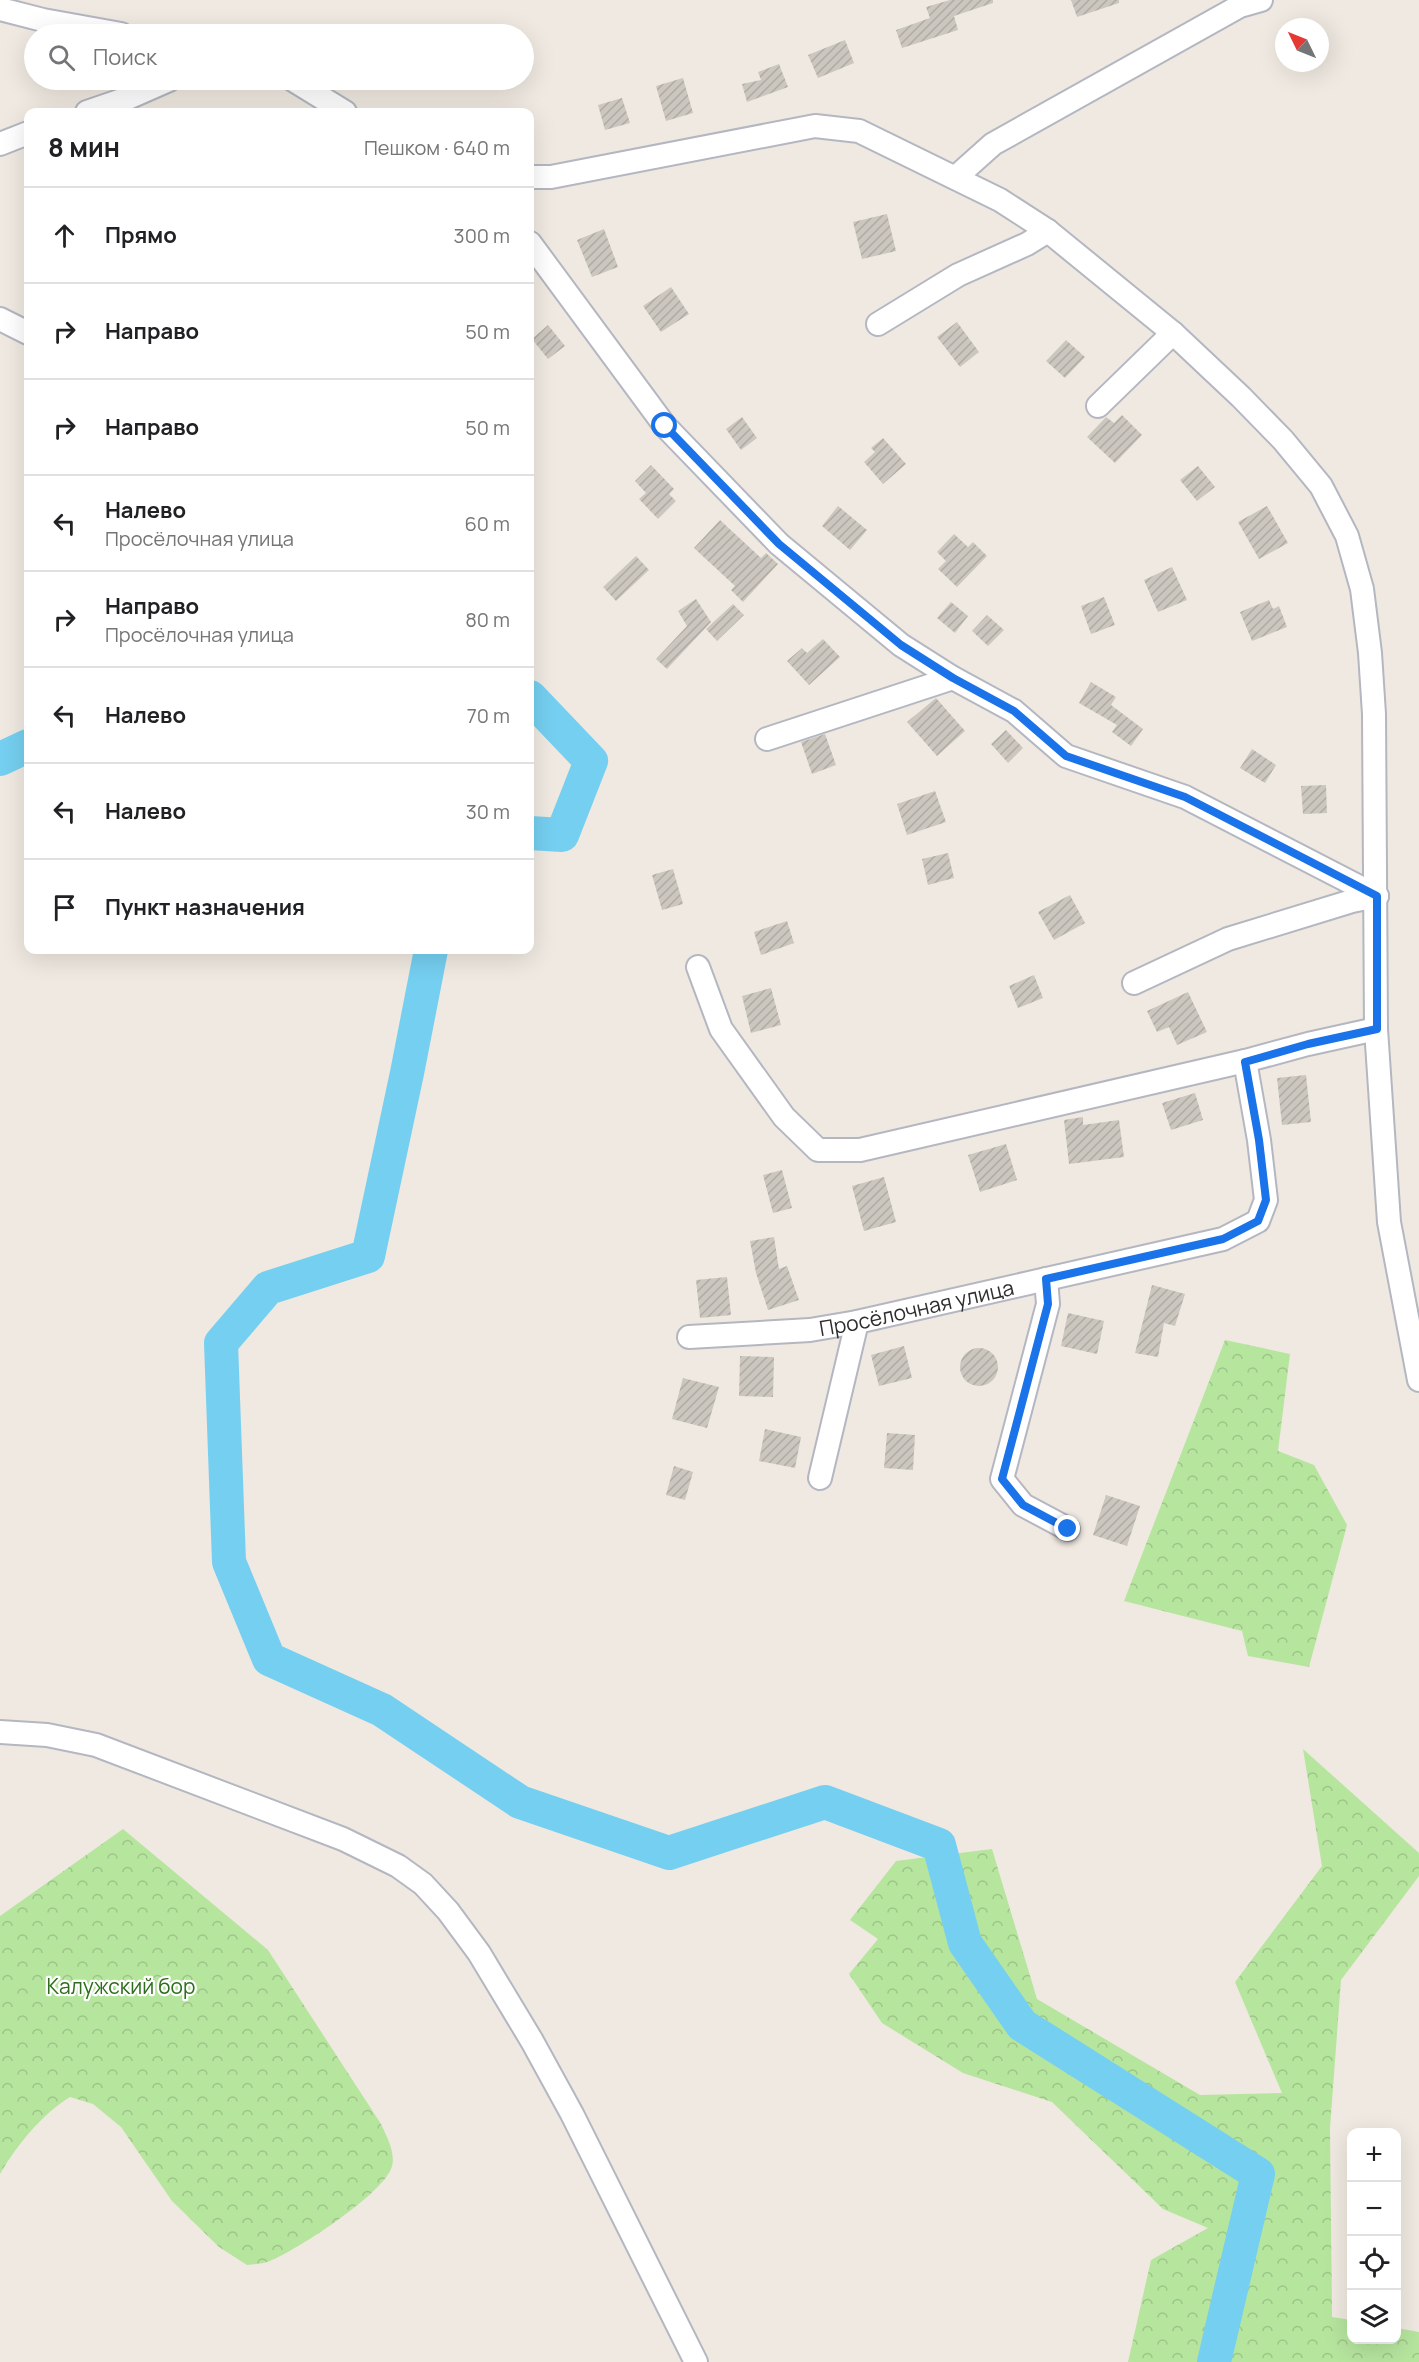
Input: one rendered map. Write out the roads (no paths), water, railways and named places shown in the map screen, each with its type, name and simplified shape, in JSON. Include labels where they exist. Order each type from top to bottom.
[{"type":"street","points":[[956,177],[993,144],[1240,6],[1261,0]]},
{"type":"street","points":[[0,9],[65,24]]},
{"type":"street","points":[[99,108],[146,90]]},
{"type":"street","points":[[309,90],[338,108]]},
{"type":"street","points":[[534,177],[551,177],[814,126],[860,131],[1000,200],[1048,231],[1173,333],[1241,397],[1283,441],[1321,486],[1347,537],[1362,589],[1370,653],[1374,714],[1377,1029],[1389,1222],[1419,1380]]},
{"type":"street","points":[[0,144],[24,135]]},
{"type":"street","points":[[878,324],[958,275],[1027,244],[1048,231]]},
{"type":"street","points":[[534,248],[658,417],[681,443],[779,544],[901,645],[953,678],[1014,711],[1066,756],[1185,797],[1377,896]]},
{"type":"street","points":[[0,319],[24,331]]},
{"type":"street","points":[[1098,406],[1173,333]]},
{"type":"street","points":[[767,739],[953,678]]},
{"type":"street","points":[[1134,983],[1228,939],[1352,901],[1377,896]]},
{"type":"street","points":[[698,967],[721,1029],[783,1117],[818,1150],[860,1150],[1245,1062],[1308,1044],[1377,1029]]},
{"type":"street","name":"Просёлочная улица","points":[[689,1337],[810,1330],[857,1322],[1223,1239],[1258,1221],[1266,1200],[1259,1140],[1245,1062]]},
{"type":"street","points":[[1046,1279],[1048,1304],[1002,1479],[1023,1505],[1068,1529]]},
{"type":"street","points":[[820,1478],[857,1322]]},
{"type":"street","points":[[0,1732],[47,1735],[96,1745],[343,1839],[398,1866],[423,1884],[448,1911],[479,1953],[532,2041],[572,2114],[696,2362]]},
{"type":"waterway","points":[[534,701],[591,761],[562,835],[534,833]]},
{"type":"waterway","points":[[0,759],[24,748]]},
{"type":"waterway","points":[[430,954],[368,1256],[268,1288],[221,1343],[229,1562],[269,1659],[382,1710],[520,1802],[669,1853],[825,1802],[939,1845],[965,1943],[1022,2025],[1258,2174],[1214,2362]]},
{"type":"park label","name":"Калужский бор","points":[[121,1986]]}]
